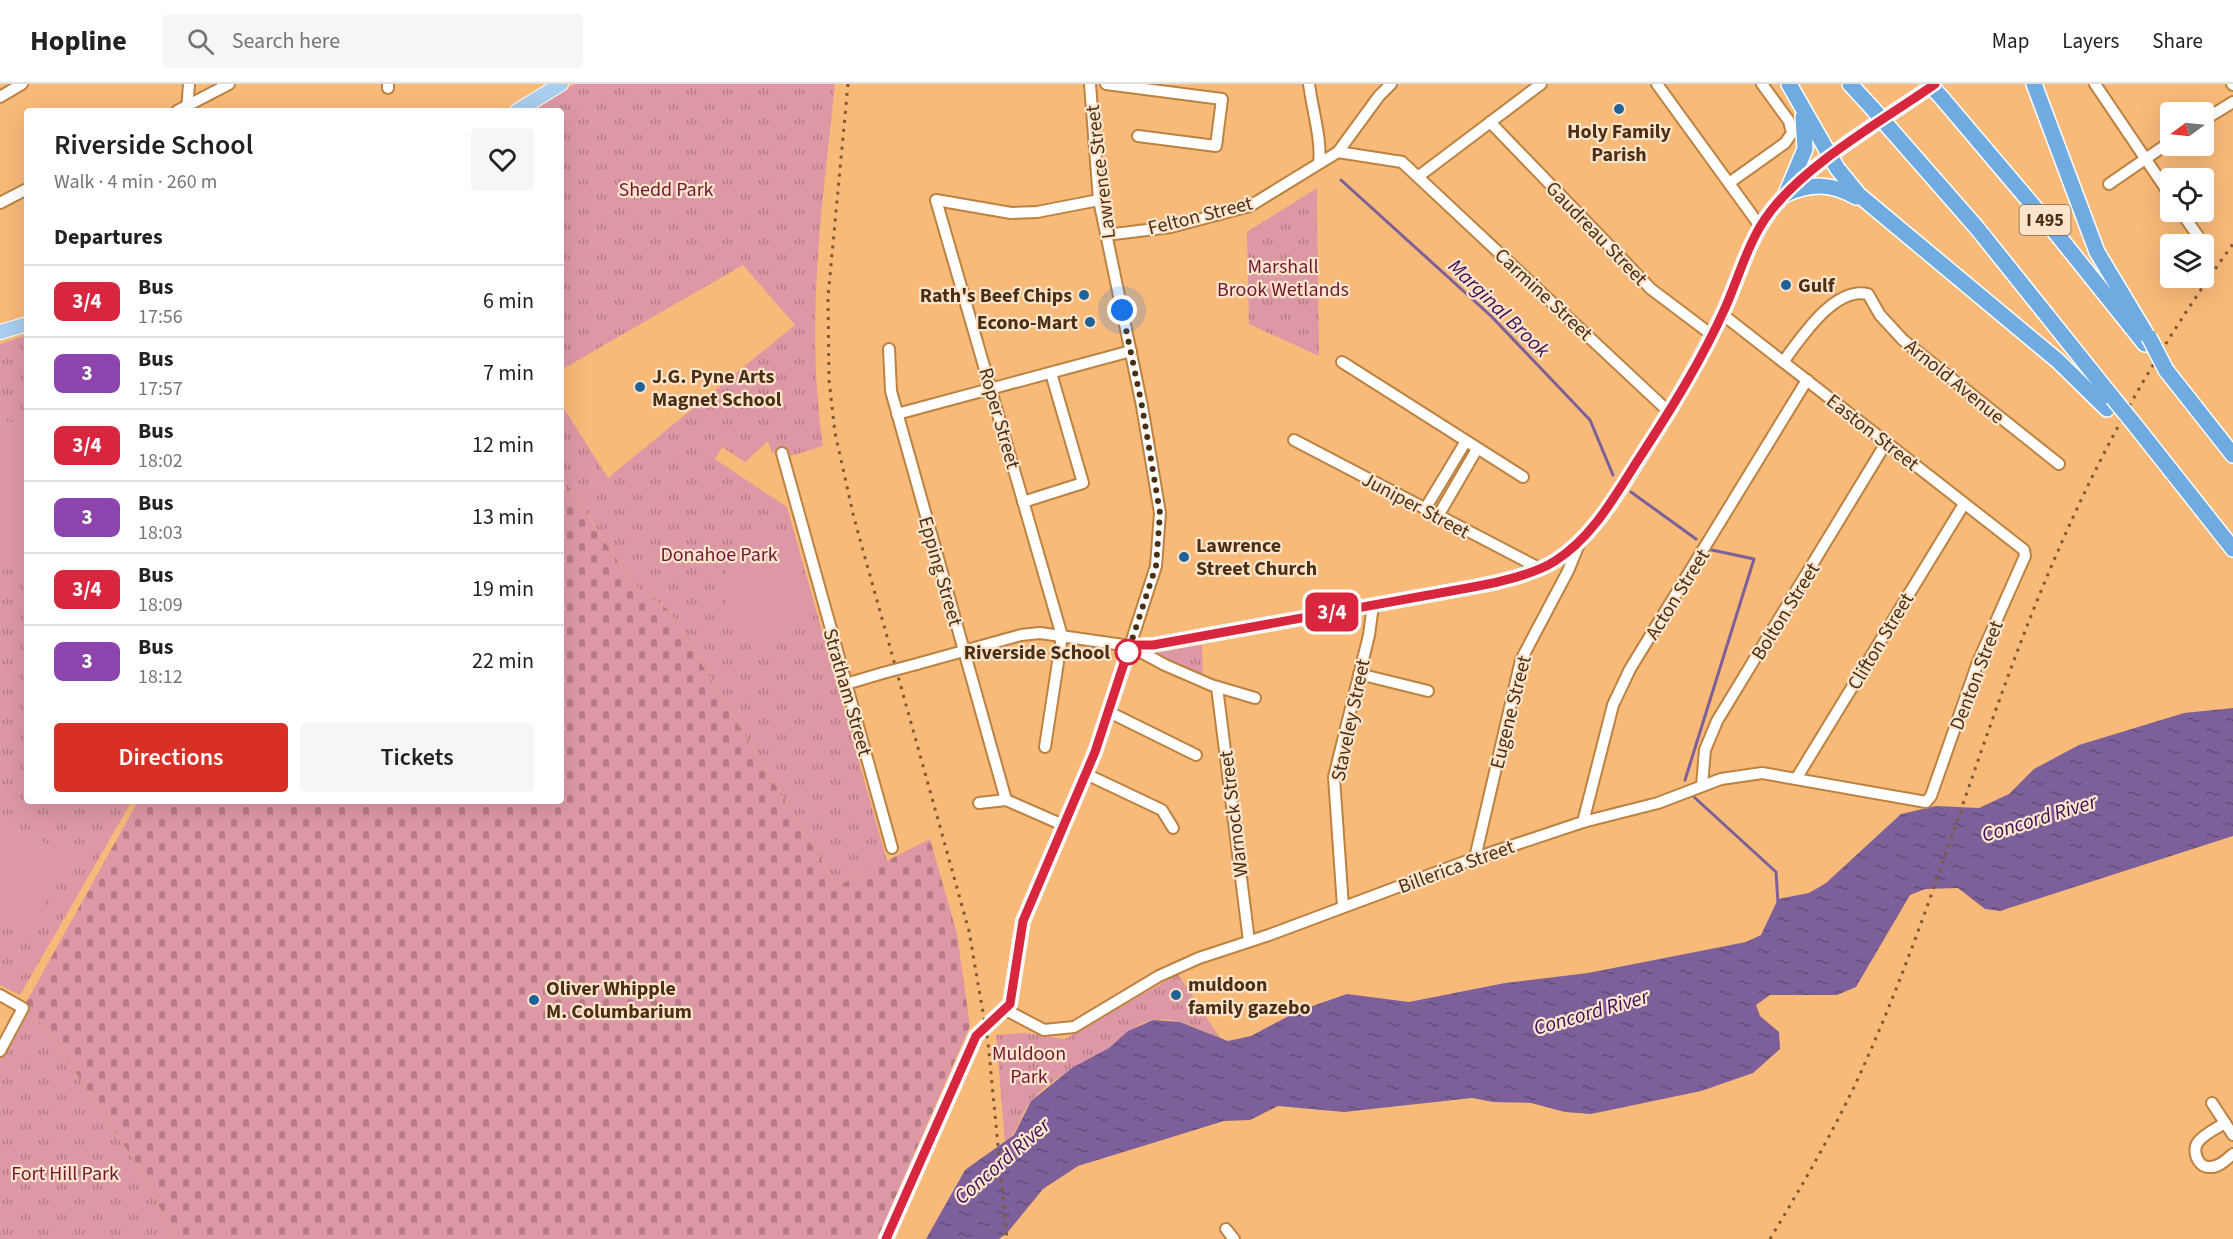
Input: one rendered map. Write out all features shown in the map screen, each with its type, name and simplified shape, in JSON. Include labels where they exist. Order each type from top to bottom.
[{"type":"highway","points":[[1789,84],[1844,179],[1870,205],[2110,404]]},
{"type":"highway","name":"I 495","points":[[1850,84],[1977,228],[2110,404],[2135,425],[2233,549]]},
{"type":"highway","name":"I 495","points":[[1929,84],[1939,91],[2147,340],[2166,370],[2233,455]]},
{"type":"highway","points":[[2034,84],[2097,252],[2147,340]]},
{"type":"highway","points":[[1786,194],[1804,148],[1803,118],[1796,98]]},
{"type":"highway","points":[[1786,194],[1812,185],[1827,184],[1844,190],[1870,205]]},
{"type":"main road","points":[[522,108],[561,84]]},
{"type":"main road","points":[[1130,645],[1153,645],[1506,581],[1554,562],[1580,541],[1602,515],[1669,412],[1712,335],[1760,226],[1786,194],[1832,156],[1939,91]]},
{"type":"main road","points":[[0,332],[24,325]]},
{"type":"main road","name":"Lawrence Street","points":[[1006,1010],[1013,996],[1017,948],[1023,921],[1086,774],[1130,645]]},
{"type":"main road","points":[[886,1239],[976,1036],[1006,1010]]},
{"type":"street","points":[[0,96],[22,84]]},
{"type":"street","points":[[188,108],[189,84]]},
{"type":"street","points":[[188,108],[229,84]]},
{"type":"street","name":"Lawrence Street","points":[[1090,84],[1099,200],[1154,475],[1160,532],[1156,566],[1130,645]]},
{"type":"street","points":[[1106,84],[1222,99],[1216,146],[1138,136]]},
{"type":"street","points":[[1309,84],[1314,126],[1321,146],[1319,162]]},
{"type":"street","name":"Felton Street","points":[[1106,235],[1171,227],[1250,206],[1338,152],[1379,96],[1391,84]]},
{"type":"street","points":[[1419,176],[1541,84]]},
{"type":"street","points":[[1657,84],[1760,226]]},
{"type":"street","points":[[1729,183],[1785,143],[1792,133],[1789,121],[1762,84]]},
{"type":"street","points":[[2094,84],[2160,180]]},
{"type":"street","points":[[2214,114],[2233,102]]},
{"type":"street","name":"Gaudreau Street","points":[[1490,122],[1651,289],[1712,335]]},
{"type":"street","points":[[2109,184],[2160,149]]},
{"type":"street","name":"Carmine Street","points":[[1338,152],[1402,162],[1669,412]]},
{"type":"street","points":[[0,203],[24,191]]},
{"type":"street","name":"Roper Street","points":[[1062,636],[993,389],[964,302],[936,200],[1011,213],[1037,212],[1099,200]]},
{"type":"street","name":"Arnold Avenue","points":[[1783,362],[1816,317],[1849,294],[1860,292],[1868,294],[1880,315],[1903,340],[2059,464]]},
{"type":"street","name":"Easton Street","points":[[1722,314],[2024,551]]},
{"type":"street","name":"Epping Street","points":[[889,349],[888,378],[897,414],[1006,800]]},
{"type":"street","points":[[897,414],[1131,351]]},
{"type":"street","points":[[1342,362],[1523,477]]},
{"type":"street","points":[[1023,502],[1083,483],[1051,373]]},
{"type":"street","name":"Acton Street","points":[[1583,822],[1613,705],[1630,669],[1807,380]]},
{"type":"street","name":"Juniper Street","points":[[1294,440],[1539,568]]},
{"type":"street","points":[[1425,509],[1466,441]]},
{"type":"street","name":"Bolton Street","points":[[1702,785],[1705,750],[1717,721],[1886,443]]},
{"type":"street","points":[[1438,516],[1477,449]]},
{"type":"street","name":"Stratham Street","points":[[782,453],[892,848]]},
{"type":"street","name":"Clifton Street","points":[[1796,779],[1964,504]]},
{"type":"street","name":"Eugene Street","points":[[1475,858],[1521,660],[1568,571],[1580,541]]},
{"type":"street","name":"Denton Street","points":[[1928,799],[1978,662],[2025,556],[2024,551]]},
{"type":"street","name":"Staveley Street","points":[[1343,907],[1334,777],[1373,605]]},
{"type":"street","points":[[846,684],[1030,633],[1130,645],[1165,665],[1217,687],[1255,698]]},
{"type":"street","points":[[1045,747],[1062,636]]},
{"type":"street","points":[[1359,674],[1428,691]]},
{"type":"street","name":"Warnock Street","points":[[1217,687],[1249,941]]},
{"type":"street","points":[[1108,712],[1196,755]]},
{"type":"street","points":[[1086,774],[1162,810],[1173,828]]},
{"type":"street","name":"Billerica Street","points":[[1006,1010],[1035,1028],[1064,1030],[1087,1020],[1180,966],[1475,858],[1583,822],[1658,803],[1702,785],[1744,774],[1796,779],[1915,801],[1926,802],[1928,799]]},
{"type":"street","points":[[979,803],[1006,800],[1063,825]]},
{"type":"street","points":[[0,995],[23,1008],[0,1051]]},
{"type":"street","points":[[2212,1103],[2233,1135]]},
{"type":"street","points":[[2225,1123],[2198,1142],[2194,1150],[2196,1157],[2209,1168],[2218,1165],[2233,1154]]},
{"type":"street","points":[[1226,1229],[1234,1239]]},
{"type":"green space","points":[[575,84],[835,84],[817,265],[815,309],[815,354],[823,446],[790,456],[788,449],[772,453],[768,441],[745,462],[722,447],[715,459],[787,507],[887,861],[837,886],[669,610],[633,584],[564,480],[564,409],[608,478],[795,325],[743,265],[564,368],[564,108],[538,108]]},
{"type":"green space","name":"Marshall Brook Wetlands","points":[[1317,188],[1319,356],[1249,324],[1247,232]]},
{"type":"green space","points":[[24,336],[24,804],[130,804],[20,995],[0,985],[0,344]]},
{"type":"green space","points":[[0,419],[24,425],[24,562],[11,569],[0,570]]},
{"type":"green space","points":[[564,480],[633,584],[669,610],[837,886],[930,839],[957,934],[970,1026],[877,1239],[176,1239],[139,1168],[46,1028],[23,1008],[136,804],[564,804]]},
{"type":"green space","points":[[760,538],[796,539],[807,599],[803,623],[772,650],[733,634],[723,592],[729,551]]},
{"type":"green space","points":[[1202,645],[1203,678],[1155,653]]},
{"type":"green space","points":[[0,821],[66,853],[69,863],[28,928],[0,904]]},
{"type":"green space","name":"Muldoon Park","points":[[1178,974],[1220,1038],[1188,1024],[1171,1020],[1147,1021],[1040,1092],[1028,1105],[1014,1133],[1005,1142],[996,1035],[1025,1033],[1065,1039]]},
{"type":"green space","name":"Fort Hill Park","points":[[23,1008],[46,1028],[139,1168],[176,1239],[0,1239],[0,1053]]},
{"type":"water","name":"Concord River","points":[[2233,708],[2233,836],[2000,911],[1985,909],[1958,888],[1925,889],[1910,895],[1856,987],[1837,995],[1770,995],[1756,1005],[1760,1016],[1779,1032],[1780,1049],[1753,1073],[1701,1091],[1591,1114],[1565,1112],[1531,1103],[1493,1102],[1472,1098],[1344,1112],[1278,1106],[1250,1120],[1224,1121],[1078,1166],[1043,1189],[1007,1233],[999,1239],[926,1239],[965,1170],[1014,1135],[1031,1101],[1072,1068],[1109,1048],[1128,1031],[1153,1020],[1180,1022],[1228,1041],[1251,1036],[1298,1011],[1347,994],[1409,1002],[1505,983],[1588,973],[1746,942],[1761,935],[1778,899],[1809,893],[1826,883],[1901,814],[1936,806],[1979,808],[2009,794],[2034,769],[2079,745],[2184,713]]},
{"type":"waterway","name":"Marginal Brook","points":[[1341,180],[1491,316],[1590,420],[1613,475]]},
{"type":"waterway","name":"Marginal Brook","points":[[1631,492],[1696,539]]},
{"type":"waterway","name":"Marginal Brook","points":[[1685,780],[1754,559],[1712,550]]},
{"type":"waterway","name":"Marginal Brook","points":[[1694,797],[1776,872],[1778,903]]},
{"type":"railway","points":[[848,84],[828,297],[829,380],[835,433],[854,518],[969,931],[988,1042],[1007,1239]]},
{"type":"railway","points":[[1770,1239],[1835,1125],[1869,1054],[1919,929],[2008,676],[2076,510],[2116,431],[2159,355],[2233,244]]},
{"type":"bus line","name":"3/4","points":[[886,1239],[976,1036],[1010,1004],[1013,996],[1015,960],[1023,921],[1095,752],[1130,645],[1153,645],[1506,581],[1554,562],[1580,541],[1602,515],[1669,412],[1710,338],[1760,226],[1771,210],[1807,174],[1935,84]]},
{"type":"place","name":"Holy Family Parish","points":[[1619,109]]},
{"type":"place","name":"Gulf","points":[[1786,285]]},
{"type":"place","name":"Rath's Beef Chips","points":[[1084,295]]},
{"type":"place","name":"Econo-Mart","points":[[1090,322]]},
{"type":"place","name":"J.G. Pyne Arts Magnet School","points":[[640,387]]},
{"type":"place","name":"Lawrence Street Church","points":[[1184,557]]},
{"type":"place","name":"Riverside School","points":[[1128,652]]},
{"type":"place","name":"muldoon family gazebo","points":[[1176,995]]},
{"type":"place","name":"Oliver Whipple M. Columbarium","points":[[534,1000]]},
{"type":"route","points":[[1122,310],[1142,406],[1160,513],[1160,542],[1156,566],[1128,652]]},
{"type":"park label","name":"Shedd Park","points":[[666,189]]},
{"type":"park label","name":"Donahoe Park","points":[[719,554]]}]
